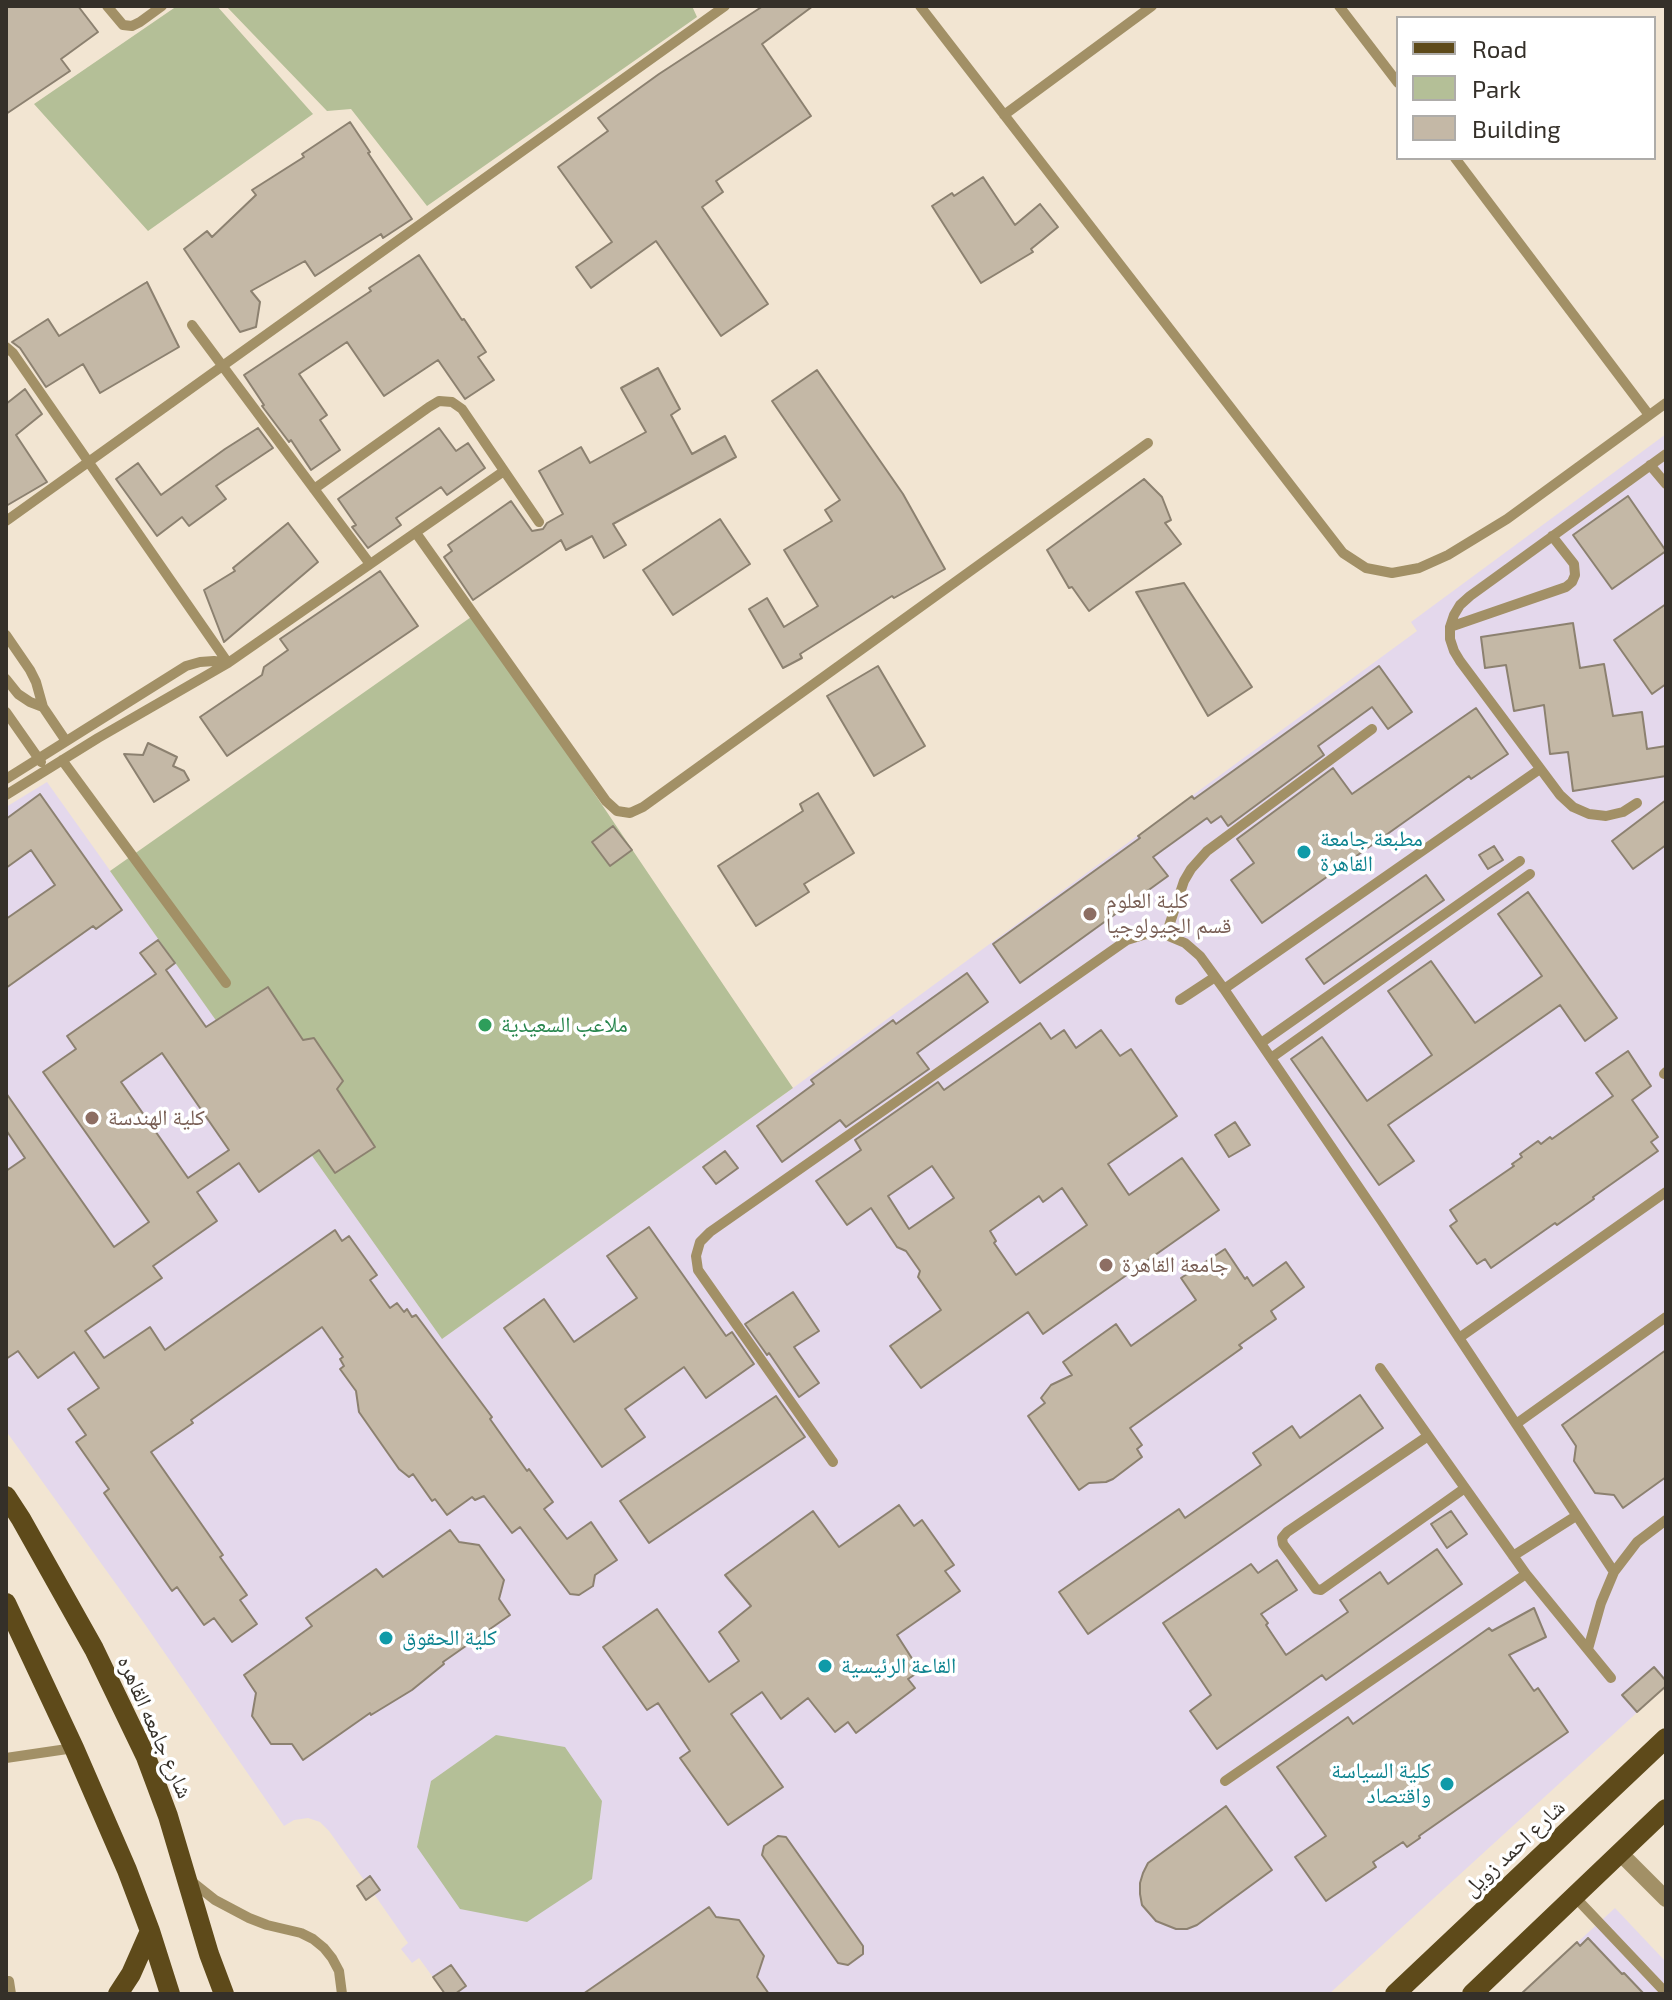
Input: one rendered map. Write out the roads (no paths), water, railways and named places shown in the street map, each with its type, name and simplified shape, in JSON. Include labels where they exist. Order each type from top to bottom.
[{"type":"main road","name":"شارع جامعه القاهره","points":[[6,1496],[120,1699],[146,1757],[168,1816],[224,1994]]},
{"type":"main road","points":[[6,1603],[127,1870],[170,1994]]},
{"type":"main road","name":"شارع احمد زويل","points":[[1395,1994],[1666,1738]]},
{"type":"main road","points":[[1472,1994],[1666,1809]]},
{"type":"main road","points":[[118,1994],[131,1974],[150,1931]]},
{"type":"street","points":[[1620,1853],[1666,1899]]},
{"type":"lane","points":[[107,6],[123,25],[132,26],[162,6]]},
{"type":"lane","points":[[6,521],[725,6]]},
{"type":"lane","points":[[920,6],[1343,553],[1366,568],[1392,573],[1419,568],[1448,555],[1507,519],[1666,403]]},
{"type":"lane","points":[[1004,115],[1152,6]]},
{"type":"lane","points":[[1339,6],[1396,80]]},
{"type":"lane","points":[[1457,160],[1649,415]]},
{"type":"lane","points":[[192,325],[370,564]]},
{"type":"lane","points":[[8,353],[89,462],[228,663]]},
{"type":"lane","points":[[314,489],[439,401],[452,402],[462,409],[539,522]]},
{"type":"lane","points":[[416,533],[606,801],[617,811],[630,813],[643,807],[1148,443]]},
{"type":"lane","points":[[1637,803],[1623,812],[1606,816],[1589,814],[1573,807],[1560,795],[1460,661],[1450,639],[1450,627],[1460,605],[1666,454]]},
{"type":"lane","points":[[1650,465],[1666,484]]},
{"type":"lane","points":[[6,795],[228,663],[504,471]]},
{"type":"lane","points":[[1450,627],[1566,587],[1572,582],[1574,564],[1552,536]]},
{"type":"lane","points":[[6,635],[36,682],[43,707],[66,741]]},
{"type":"lane","points":[[6,779],[186,666],[214,661],[228,663]]},
{"type":"lane","points":[[6,679],[18,694],[43,707]]},
{"type":"lane","points":[[6,712],[46,770]]},
{"type":"lane","points":[[1166,935],[1184,881],[1207,851],[1372,729]]},
{"type":"lane","points":[[62,760],[226,983]]},
{"type":"lane","points":[[1224,989],[1540,769]]},
{"type":"lane","points":[[1261,1043],[1520,861]]},
{"type":"lane","points":[[1271,1058],[1530,874]]},
{"type":"lane","points":[[833,1462],[698,1270],[696,1256],[700,1242],[1127,940],[1146,934],[1166,935],[1185,943],[1200,956],[1224,989],[1614,1572]]},
{"type":"lane","points":[[1180,1000],[1215,977]]},
{"type":"lane","points":[[1459,1338],[1666,1192]]},
{"type":"lane","points":[[1516,1424],[1666,1317]]},
{"type":"lane","points":[[1380,1368],[1526,1574],[1611,1678]]},
{"type":"lane","points":[[1428,1436],[1287,1532],[1282,1538],[1283,1544],[1316,1589],[1321,1590],[1465,1488]]},
{"type":"lane","points":[[1513,1556],[1576,1516]]},
{"type":"lane","points":[[1588,1649],[1603,1595],[1614,1572],[1637,1542],[1666,1520]]},
{"type":"lane","points":[[1225,1781],[1526,1574]]},
{"type":"lane","points":[[6,1758],[74,1748]]},
{"type":"lane","points":[[186,1876],[215,1900],[249,1918],[313,1939],[324,1948],[339,1971],[342,1994]]},
{"type":"lane","points":[[1574,1896],[1666,1993]]},
{"type":"lane","points":[[9,1981],[11,1994]]},
{"type":"place","name":"مطبعة جامعة القاهرة","points":[[1304,852]]},
{"type":"place","name":"كلية العلوم قسم الجيولوجيا","points":[[1090,914]]},
{"type":"place","name":"ملاعب السعيدية","points":[[485,1025]]},
{"type":"place","name":"كلية الهندسة","points":[[92,1118]]},
{"type":"place","name":"جامعة القاهرة","points":[[1106,1265]]},
{"type":"place","name":"كلية الحقوق","points":[[386,1638]]},
{"type":"place","name":"القاعة الرئيسية","points":[[825,1666]]},
{"type":"place","name":"كلية السياسة واقتصاد","points":[[1447,1784]]}]
